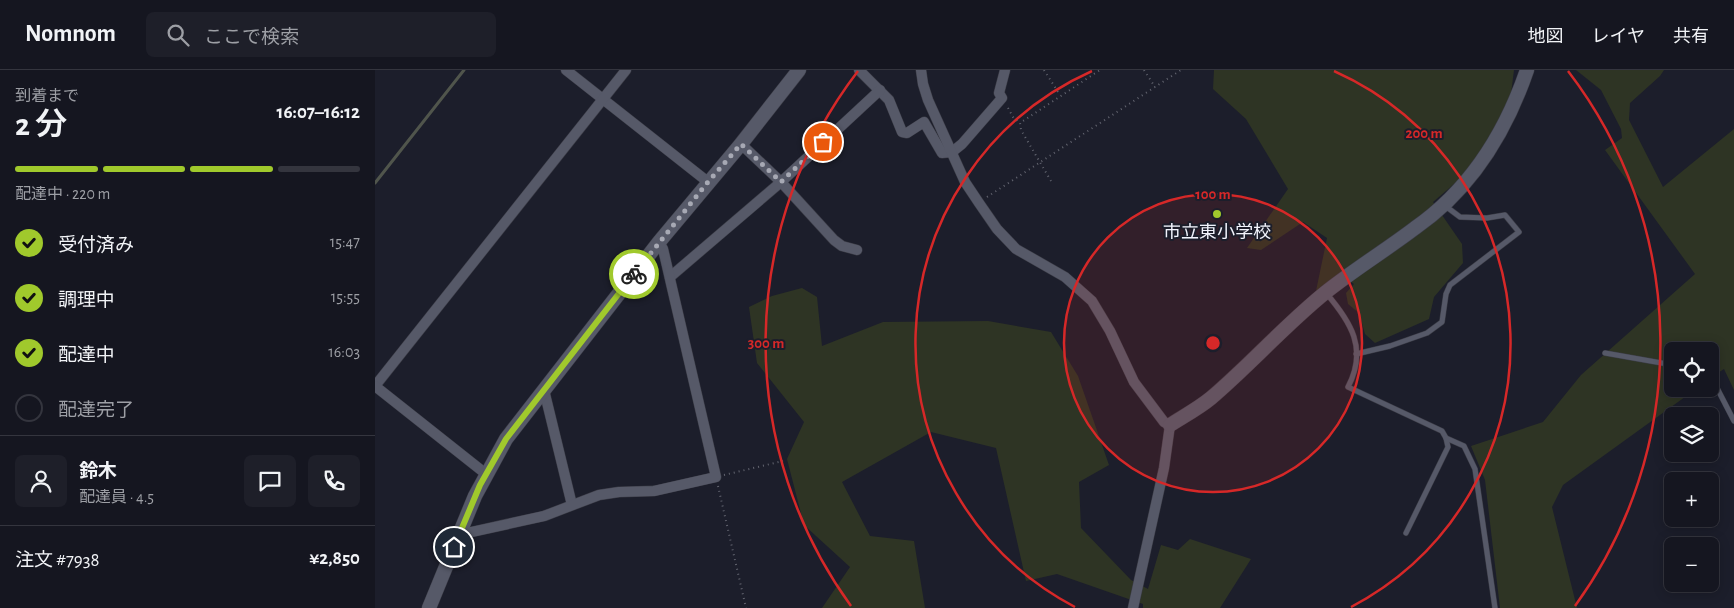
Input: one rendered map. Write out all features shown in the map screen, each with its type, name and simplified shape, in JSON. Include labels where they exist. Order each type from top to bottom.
[{"type":"street","points":[[566,70],[708,182]]},
{"type":"street","points":[[486,474],[375,386],[626,70]]},
{"type":"street","points":[[429,608],[486,474],[506,439],[659,242],[741,144],[799,70]]},
{"type":"street","points":[[859,70],[889,100],[902,132],[907,133],[924,122],[942,153],[952,152],[962,144],[1002,98],[999,93],[1005,70]]},
{"type":"street","points":[[921,70],[928,100],[965,182],[997,229],[1016,248],[1065,277],[1092,301],[1110,331],[1134,382],[1165,422],[1170,425]]},
{"type":"street","points":[[1133,608],[1164,468],[1170,425],[1210,399],[1326,293],[1416,228],[1469,180],[1494,145],[1505,124],[1527,70]]},
{"type":"street","points":[[669,277],[781,182],[879,90]]},
{"type":"street","points":[[741,144],[781,182],[834,240],[842,246],[857,250]]},
{"type":"street","points":[[460,532],[467,533],[544,516],[599,495],[619,492],[654,491],[716,477],[663,249],[659,242]]},
{"type":"street","points":[[544,390],[572,505]]},
{"type":"lane","points":[[1357,354],[1391,346],[1427,333],[1442,322],[1446,294],[1450,285],[1519,232],[1505,215],[1487,218],[1460,217],[1443,205]]},
{"type":"lane","points":[[1326,293],[1343,312],[1353,332],[1357,354],[1354,376],[1348,387],[1442,431],[1446,438],[1448,446],[1406,533]]},
{"type":"lane","points":[[1605,353],[1664,363]]},
{"type":"lane","points":[[1719,392],[1734,421]]},
{"type":"lane","points":[[1446,438],[1464,446],[1475,469],[1495,608]]},
{"type":"path","points":[[1044,70],[1061,96]]},
{"type":"path","points":[[1020,123],[1100,70]]},
{"type":"path","points":[[1144,70],[1155,87]]},
{"type":"path","points":[[979,203],[1181,70]]},
{"type":"path","points":[[1002,98],[1013,117],[1020,123],[1021,130],[1051,182]]},
{"type":"path","points":[[746,608],[716,477],[783,461]]},
{"type":"green space","points":[[1214,70],[1514,70],[1509,110],[1467,173],[1433,202],[1462,244],[1463,263],[1434,297],[1429,319],[1375,343],[1365,334],[1359,313],[1348,304],[1346,293],[1354,284],[1339,274],[1316,291],[1327,238],[1303,222],[1261,250],[1247,248],[1288,189],[1246,119],[1213,89]]},
{"type":"green space","points":[[1576,70],[1664,70],[1660,76],[1630,103],[1629,120],[1663,187],[1734,129],[1734,390],[1724,369],[1719,372],[1719,342],[1664,342],[1664,397],[1685,397],[1671,407],[1664,407],[1664,412],[1563,485],[1552,507],[1577,608],[1500,608],[1485,480],[1471,446],[1543,422],[1581,375],[1695,274],[1605,150],[1622,138],[1621,129],[1601,90]]},
{"type":"green space","points":[[802,288],[817,297],[822,346],[883,322],[988,321],[1051,332],[1078,376],[1109,465],[1079,482],[1081,528],[1131,580],[1148,589],[1161,545],[1178,550],[1190,539],[1251,559],[1220,608],[1143,608],[1143,604],[1057,574],[1026,581],[996,448],[931,432],[842,482],[870,536],[914,541],[925,608],[822,608],[850,567],[804,525],[787,459],[804,422],[757,363],[749,307],[772,296]]},
{"type":"waterway","points":[[375,183],[464,70]]},
{"type":"way so far","points":[[634,274],[741,144],[781,182],[823,142]]},
{"type":"place","name":"市立東小学校","points":[[1217,214]]},
{"type":"route","points":[[454,547],[480,485],[506,439],[634,274]]}]
